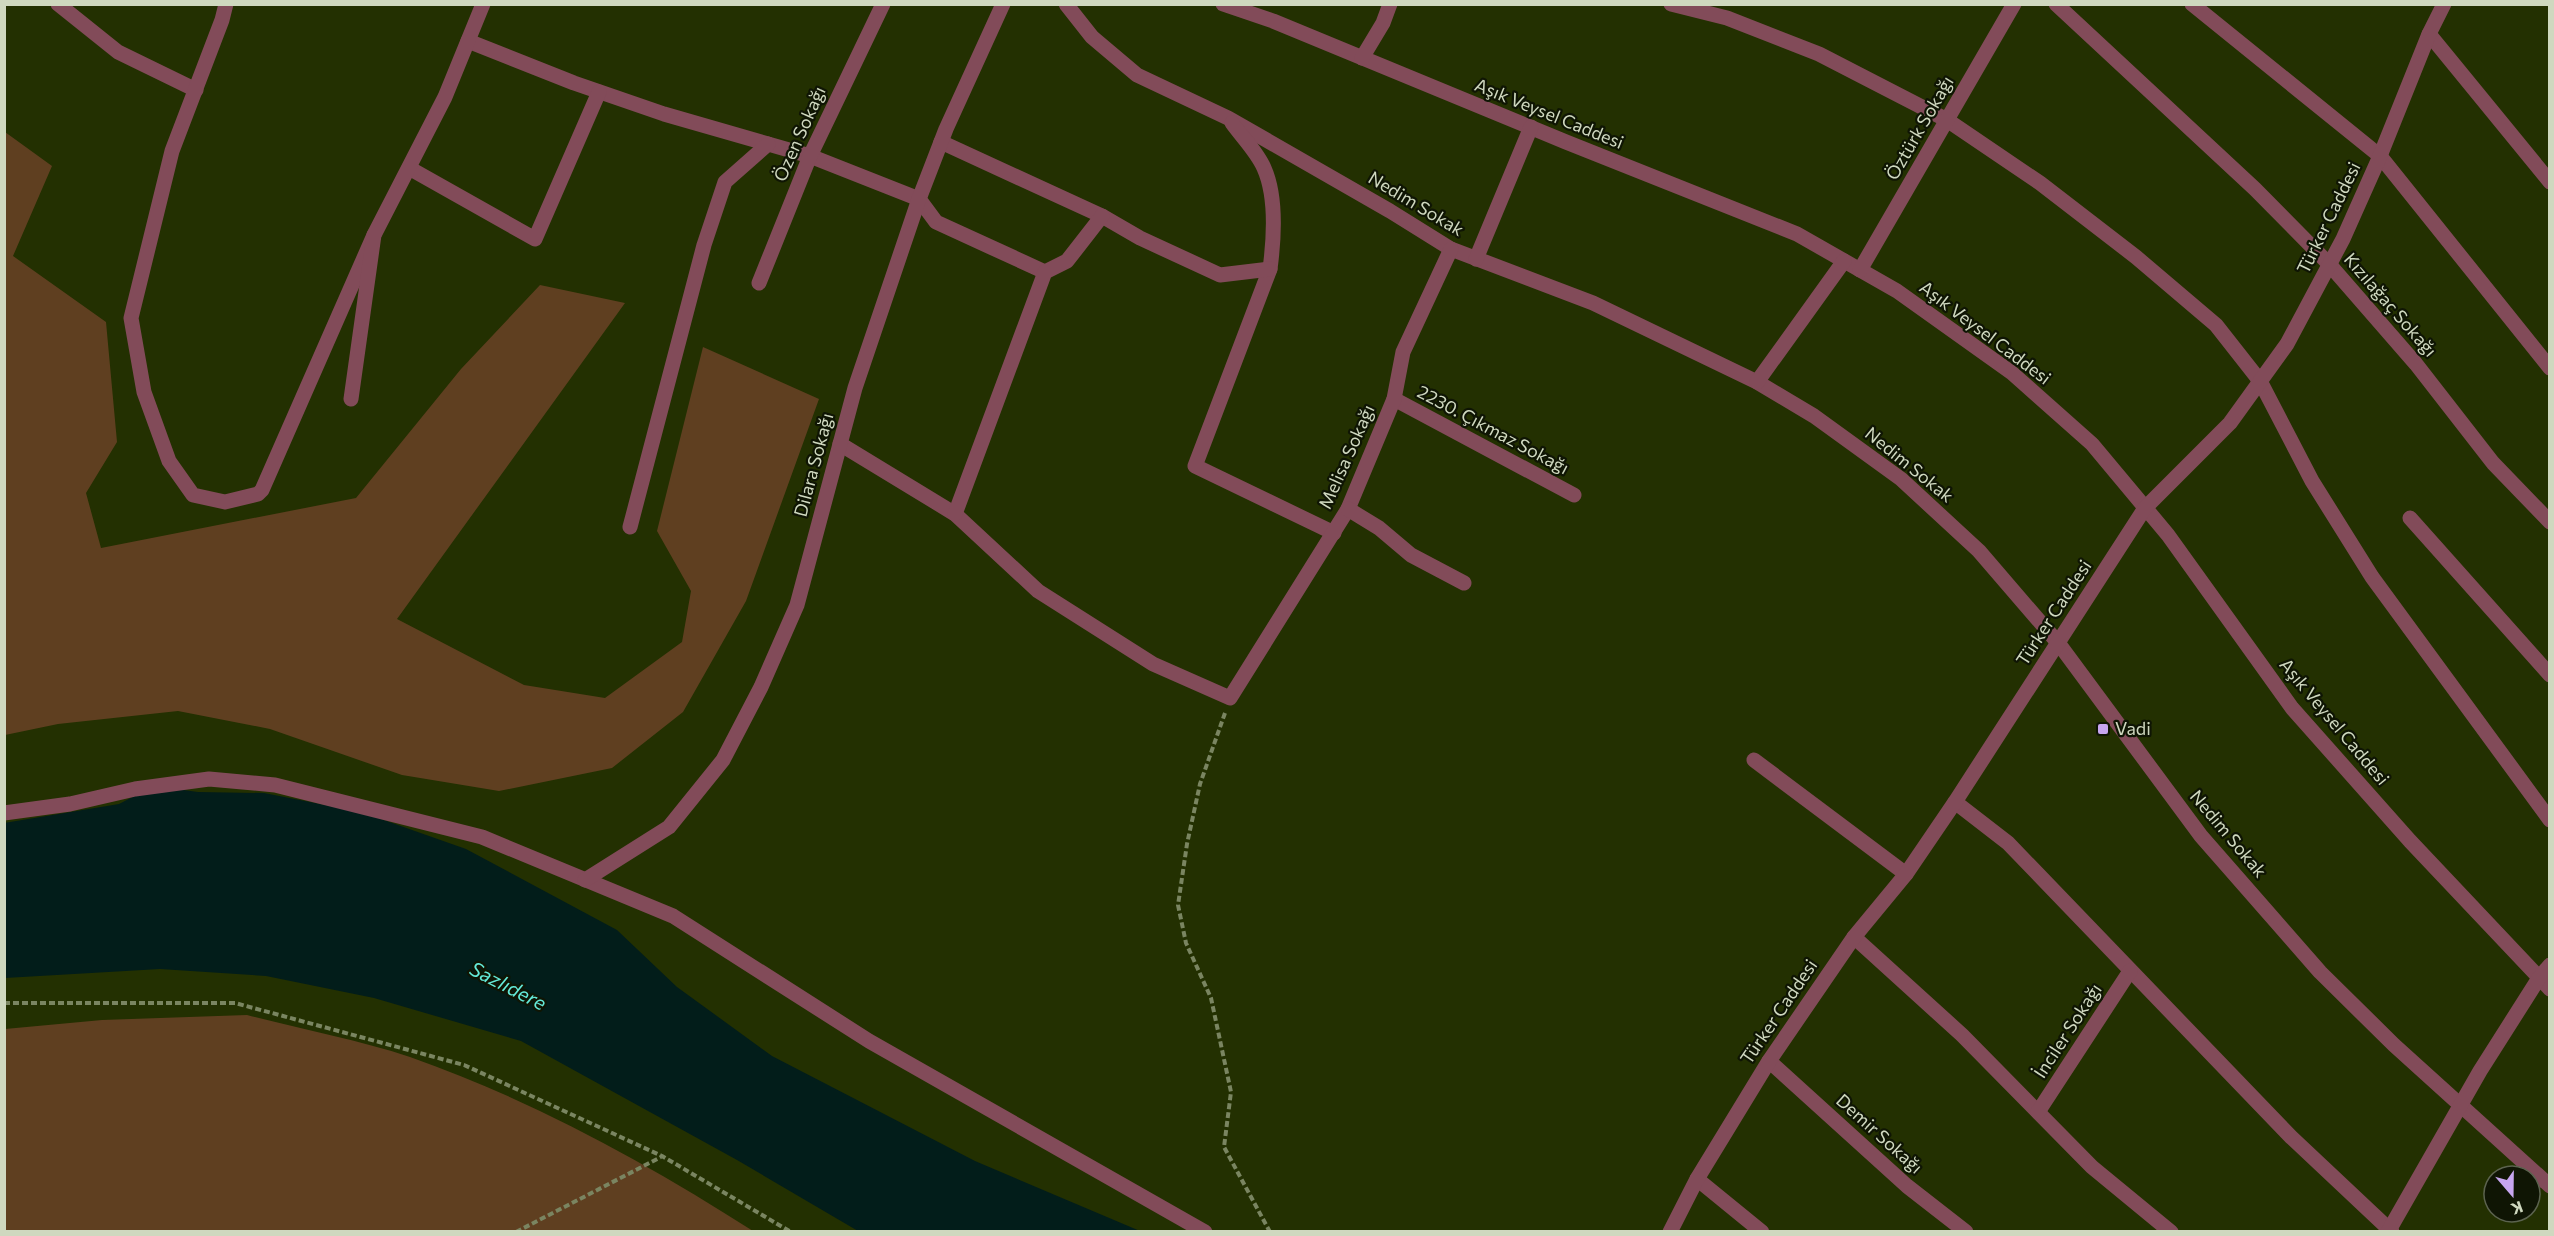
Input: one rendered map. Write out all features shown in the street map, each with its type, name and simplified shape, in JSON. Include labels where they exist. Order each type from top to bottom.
[{"type":"street","points":[[58,4],[118,52],[196,90]]},
{"type":"street","points":[[226,4],[172,151],[130,318],[144,392],[170,461],[193,495],[225,502],[258,494],[262,490],[374,235],[445,97],[483,4]]},
{"type":"street","name":"Özen Sokağı","points":[[759,282],[810,156],[883,4]]},
{"type":"street","name":"Dilara Sokağı","points":[[585,880],[669,827],[723,760],[761,687],[797,605],[855,388],[919,199],[941,142],[1003,4]]},
{"type":"street","name":"Nedim Sokak","points":[[1066,4],[1092,37],[1137,75],[1228,118],[1390,211],[1450,249],[1593,303],[1757,382],[1814,416],[1901,479],[1978,551],[2059,644],[2209,844],[2320,972],[2394,1045],[2461,1103],[2550,1186]]},
{"type":"street","name":"Aşık Veysel Caddesi","points":[[1223,4],[1272,21],[1797,234],[1897,291],[2012,373],[2092,444],[2168,535],[2292,708],[2410,840],[2550,989]]},
{"type":"street","points":[[1362,58],[1383,23],[1390,4]]},
{"type":"street","points":[[1671,4],[1727,18],[1819,54],[1947,120],[2040,183],[2136,257],[2216,325],[2260,381],[2312,481],[2372,577],[2550,820]]},
{"type":"street","name":"Kızılağaç Sokağı","points":[[2056,4],[2255,189],[2329,264],[2416,364],[2493,463],[2550,522]]},
{"type":"street","points":[[2192,4],[2380,156],[2550,368]]},
{"type":"street","name":"Türker Caddesi","points":[[1670,1232],[1697,1179],[1769,1061],[1854,937],[1906,874],[1955,802],[2145,508],[2230,423],[2287,344],[2329,264],[2380,156],[2429,34],[2444,4]]},
{"type":"street","name":"Öztürk Sokağı","points":[[1860,270],[1947,120],[2008,7]]},
{"type":"street","points":[[2429,34],[2550,182]]},
{"type":"street","points":[[468,41],[664,114],[810,156],[919,199],[936,222],[1045,272]]},
{"type":"street","points":[[409,168],[535,239],[600,92]]},
{"type":"street","points":[[1228,118],[1264,168],[1274,210],[1274,243],[1270,269],[1196,466],[1334,532]]},
{"type":"street","points":[[1476,259],[1531,128]]},
{"type":"street","points":[[941,142],[1102,216],[1140,238],[1220,275],[1270,269]]},
{"type":"street","points":[[630,527],[704,245],[725,182],[768,144]]},
{"type":"street","points":[[955,514],[1045,272],[1067,261],[1102,216]]},
{"type":"street","points":[[351,399],[374,235]]},
{"type":"street","name":"Melisa Sokağı","points":[[1230,698],[1348,509],[1394,399],[1403,352],[1450,249]]},
{"type":"street","points":[[1757,382],[1844,261]]},
{"type":"street","name":"2230. Çıkmaz Sokağı","points":[[1394,399],[1574,495]]},
{"type":"street","points":[[840,444],[955,514],[1038,591],[1153,664],[1230,698]]},
{"type":"street","points":[[1348,509],[1379,528],[1411,555],[1464,583]]},
{"type":"street","points":[[2410,518],[2550,675]]},
{"type":"street","points":[[1754,760],[1906,874]]},
{"type":"street","points":[[4,813],[70,804],[135,789],[209,779],[275,785],[482,837],[673,916],[869,1041],[1205,1232]]},
{"type":"street","points":[[1955,802],[2008,843],[2291,1137],[2390,1231],[2461,1103],[2539,978],[2550,965]]},
{"type":"street","points":[[1854,937],[1962,1035],[2092,1167],[2171,1232]]},
{"type":"street","name":"İnciler Sokağı","points":[[2038,1112],[2130,971]]},
{"type":"street","name":"Demir Sokağı","points":[[1769,1061],[1907,1186],[1966,1232]]},
{"type":"street","points":[[1697,1179],[1762,1232]]},
{"type":"path","points":[[1230,698],[1200,784],[1187,844],[1178,905],[1186,943],[1211,998],[1231,1092],[1224,1148],[1270,1232]]},
{"type":"path","points":[[4,1003],[234,1003],[464,1065],[662,1156],[791,1232]]},
{"type":"path","points":[[516,1232],[662,1156]]},
{"type":"shaded area","points":[[5,132],[52,166],[13,256],[106,322],[117,442],[86,493],[101,548],[356,498],[461,369],[540,285],[625,303],[397,619],[524,685],[605,698],[682,642],[691,591],[657,531],[703,347],[819,399],[746,601],[683,712],[612,768],[499,791],[402,775],[270,729],[178,711],[58,724],[5,735]]},
{"type":"shaded area","points":[[247,1015],[391,1051],[499,1092],[630,1157],[753,1231],[5,1231],[5,1029],[102,1020]]},
{"type":"water","name":"Sazlıdere","points":[[154,786],[198,792],[264,793],[361,812],[466,849],[617,930],[677,987],[772,1056],[975,1161],[1140,1231],[858,1231],[737,1160],[521,1041],[374,998],[266,976],[160,969],[5,978],[4,823],[119,804]]},
{"type":"place","name":"Vadi","points":[[2103,729]]}]
